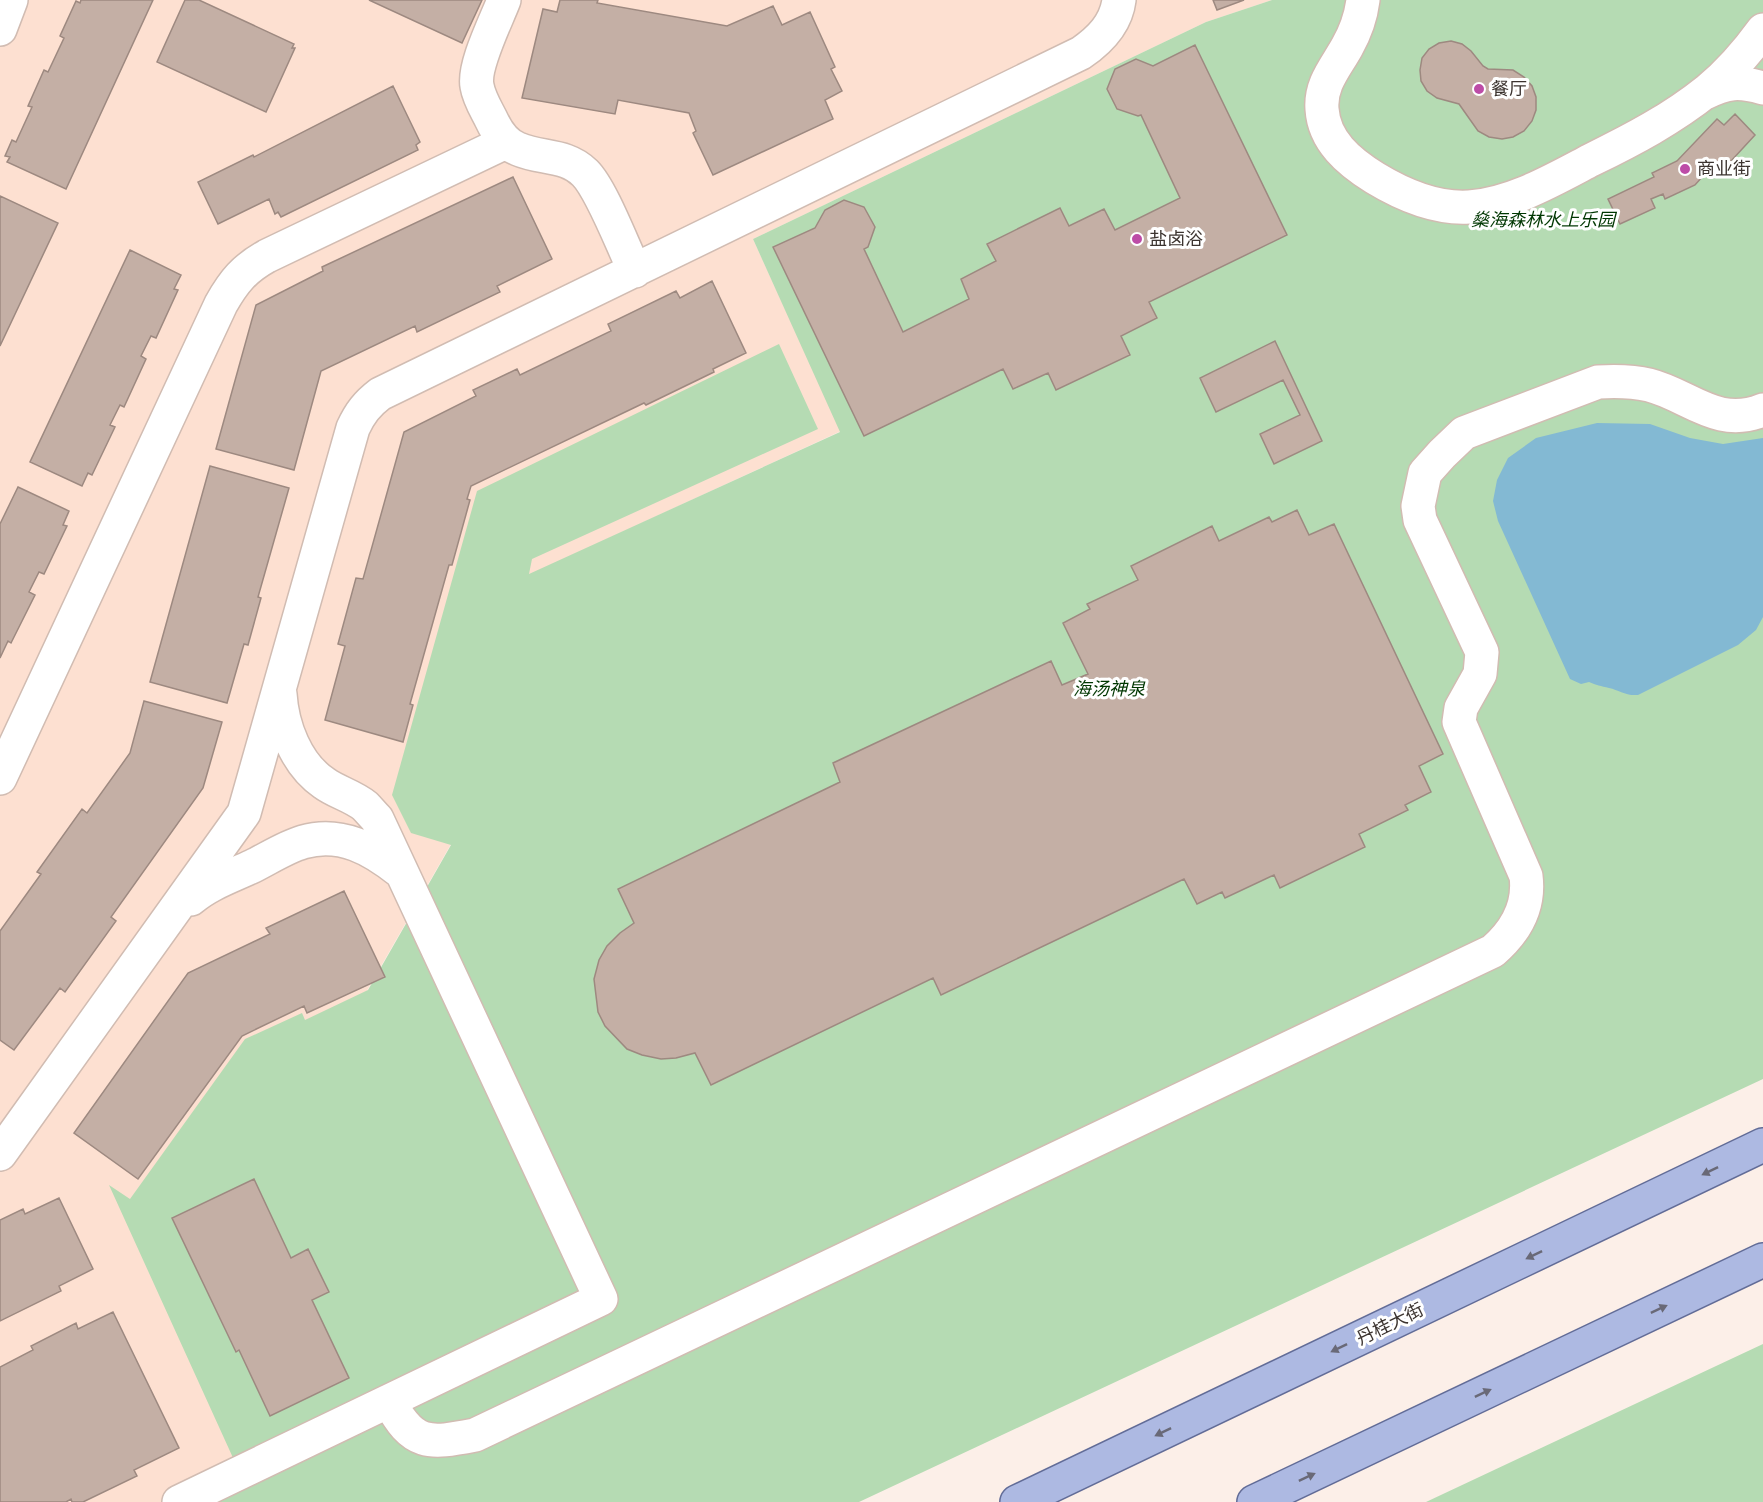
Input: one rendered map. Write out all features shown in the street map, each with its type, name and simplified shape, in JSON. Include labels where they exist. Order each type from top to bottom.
[{"type":"main road","name":"丹桂大街","points":[[1017,1502],[1763,1145]]},
{"type":"main road","points":[[1254,1502],[1763,1260]]},
{"type":"lane","points":[[0,29],[10,0]]},
{"type":"lane","points":[[504,0],[476,74],[477,87],[496,130],[506,142],[517,149],[572,163],[586,174],[595,186],[635,271]]},
{"type":"lane","points":[[0,1154],[244,813],[353,428],[360,413],[380,394],[1081,53],[1099,41],[1110,25],[1119,0]]},
{"type":"lane","points":[[1363,0],[1357,27],[1331,70],[1324,89],[1322,109],[1327,130],[1347,160],[1363,171],[1390,188],[1443,207],[1489,205],[1545,184],[1645,133],[1701,95],[1728,72],[1763,30]]},
{"type":"lane","points":[[1701,95],[1730,83],[1763,88]]},
{"type":"lane","points":[[0,778],[232,284],[247,267],[267,256],[506,142]]},
{"type":"lane","points":[[389,1401],[405,1426],[423,1440],[444,1441],[475,1435],[1492,951],[1516,926],[1528,892],[1526,876],[1459,722],[1467,693],[1480,674],[1482,652],[1420,520],[1418,506],[1425,473],[1464,433],[1598,382],[1619,381],[1650,385],[1703,410],[1730,415],[1763,410]]},
{"type":"lane","points":[[179,1502],[601,1299],[377,819],[364,805],[323,783],[304,764],[290,738],[281,712],[280,688]]},
{"type":"lane","points":[[176,911],[195,895],[215,884],[303,842],[333,838],[361,845],[379,855],[402,873]]},
{"type":"shaded area","points":[[0,0],[1272,0],[1206,22],[753,239],[841,431],[529,575],[451,844],[275,1151],[256,1502],[0,1502]]},
{"type":"green space","points":[[1272,0],[1763,0],[1763,1079],[859,1502],[210,1502],[234,1460],[109,1185],[130,1199],[245,1039],[302,1013],[305,1020],[368,990],[451,845],[411,833],[392,795],[477,491],[779,344],[818,429],[532,559],[529,574],[840,432],[753,239],[1206,22]]},
{"type":"green space","points":[[1763,1344],[1763,1502],[1426,1502]]},
{"type":"water","points":[[1597,423],[1650,424],[1690,438],[1723,444],[1763,438],[1763,617],[1756,630],[1738,645],[1638,695],[1626,694],[1589,682],[1581,684],[1570,679],[1498,521],[1493,501],[1497,480],[1508,458],[1536,438]]},
{"type":"building","points":[[81,0],[153,0],[66,189],[7,162],[10,157],[5,156],[12,140],[16,142],[32,107],[28,106],[44,70],[48,72],[64,38],[60,36],[76,1],[80,3]]},
{"type":"building","points":[[185,0],[199,0],[294,44],[292,48],[295,48],[266,112],[157,62]]},
{"type":"building","points":[[369,0],[482,0],[462,43]]},
{"type":"building","points":[[560,0],[598,0],[597,3],[727,26],[773,6],[782,25],[810,12],[835,67],[831,69],[842,91],[825,100],[833,119],[713,175],[693,133],[696,131],[689,113],[618,100],[615,114],[522,98],[543,9],[557,12]]},
{"type":"building","points":[[1213,0],[1244,0],[1217,10]]},
{"type":"building","name":"餐厅","points":[[1451,41],[1462,44],[1488,69],[1513,70],[1532,86],[1536,97],[1536,110],[1532,121],[1524,131],[1513,137],[1502,139],[1489,137],[1478,131],[1459,104],[1437,98],[1427,91],[1421,81],[1422,58],[1429,49],[1439,43]]},
{"type":"building","name":"盐卤浴","points":[[1195,45],[1287,235],[1149,302],[1157,318],[1121,336],[1130,355],[1056,390],[1048,373],[1013,389],[1003,369],[864,436],[773,247],[815,228],[825,210],[844,200],[864,207],[875,227],[868,247],[864,249],[903,332],[969,299],[961,279],[996,261],[987,244],[1060,208],[1069,226],[1104,209],[1115,230],[1180,198],[1141,115],[1117,109],[1107,89],[1115,69],[1136,59],[1153,66]]},
{"type":"building","points":[[393,86],[420,142],[416,145],[418,150],[281,217],[278,212],[275,214],[269,199],[218,224],[198,182],[253,155],[254,157]]},
{"type":"building","name":"商业街","points":[[1735,114],[1755,135],[1720,173],[1712,166],[1695,185],[1665,199],[1663,194],[1651,199],[1655,208],[1620,224],[1608,199],[1654,177],[1652,173],[1677,161],[1717,119],[1724,125]]},
{"type":"building","points":[[513,177],[552,259],[497,286],[500,292],[417,332],[415,326],[321,371],[294,470],[216,449],[256,305],[323,271],[322,267]]},
{"type":"building","points":[[0,196],[58,223],[0,346]]},
{"type":"building","points":[[130,250],[181,275],[174,289],[178,290],[156,338],[151,336],[141,356],[146,359],[124,407],[120,405],[110,425],[115,427],[92,475],[88,473],[82,486],[30,462]]},
{"type":"building","points":[[712,281],[746,353],[713,369],[714,372],[646,405],[644,403],[471,486],[467,499],[470,500],[452,565],[449,565],[410,704],[413,705],[403,742],[325,720],[345,646],[338,644],[356,578],[363,579],[404,432],[476,396],[473,390],[517,369],[520,375],[611,331],[608,324],[676,291],[680,298]]},
{"type":"building","points":[[1275,341],[1322,441],[1274,464],[1260,434],[1300,415],[1283,380],[1216,412],[1200,378]]},
{"type":"building","points":[[210,466],[289,488],[258,597],[261,598],[248,645],[244,644],[227,703],[150,682]]},
{"type":"building","points":[[18,487],[69,511],[63,525],[67,526],[44,574],[39,572],[29,592],[35,595],[11,643],[8,641],[0,658],[0,524]]},
{"type":"building","points":[[1297,510],[1309,535],[1334,524],[1443,754],[1419,766],[1431,792],[1405,805],[1408,810],[1359,834],[1365,847],[1280,888],[1274,875],[1225,898],[1222,892],[1197,904],[1184,879],[941,995],[933,978],[711,1085],[695,1053],[661,1059],[642,1055],[627,1049],[605,1026],[598,1012],[594,979],[599,960],[607,946],[634,923],[618,889],[840,782],[833,763],[1051,661],[1062,685],[1088,674],[1063,623],[1090,609],[1087,604],[1138,580],[1131,566],[1212,526],[1219,541],[1269,517],[1272,522]]},
{"type":"building","points":[[144,701],[222,722],[203,788],[111,917],[116,921],[65,992],[60,988],[14,1050],[0,1040],[0,931],[41,874],[37,872],[82,809],[87,813],[130,753]]},
{"type":"building","points":[[344,891],[385,977],[307,1013],[304,1006],[242,1036],[138,1179],[74,1133],[188,973],[270,934],[266,928]]},
{"type":"building","points":[[254,1179],[291,1258],[308,1249],[329,1292],[312,1300],[349,1378],[270,1416],[239,1350],[236,1352],[172,1218]]},
{"type":"building","points":[[59,1198],[93,1269],[59,1286],[61,1291],[0,1321],[0,1220],[23,1209],[25,1214]]},
{"type":"building","points":[[113,1312],[179,1448],[134,1470],[137,1476],[83,1502],[72,1502],[71,1499],[66,1502],[0,1502],[0,1367],[33,1350],[31,1346],[76,1323],[78,1329]]},
{"type":"place","name":"餐厅","points":[[1479,89]]},
{"type":"place","name":"商业街","points":[[1685,169]]},
{"type":"place","name":"盐卤浴","points":[[1137,239]]},
{"type":"park label","name":"燊海森林水上乐园","points":[[1543,220]]},
{"type":"park label","name":"海汤神泉","points":[[1109,689]]}]
